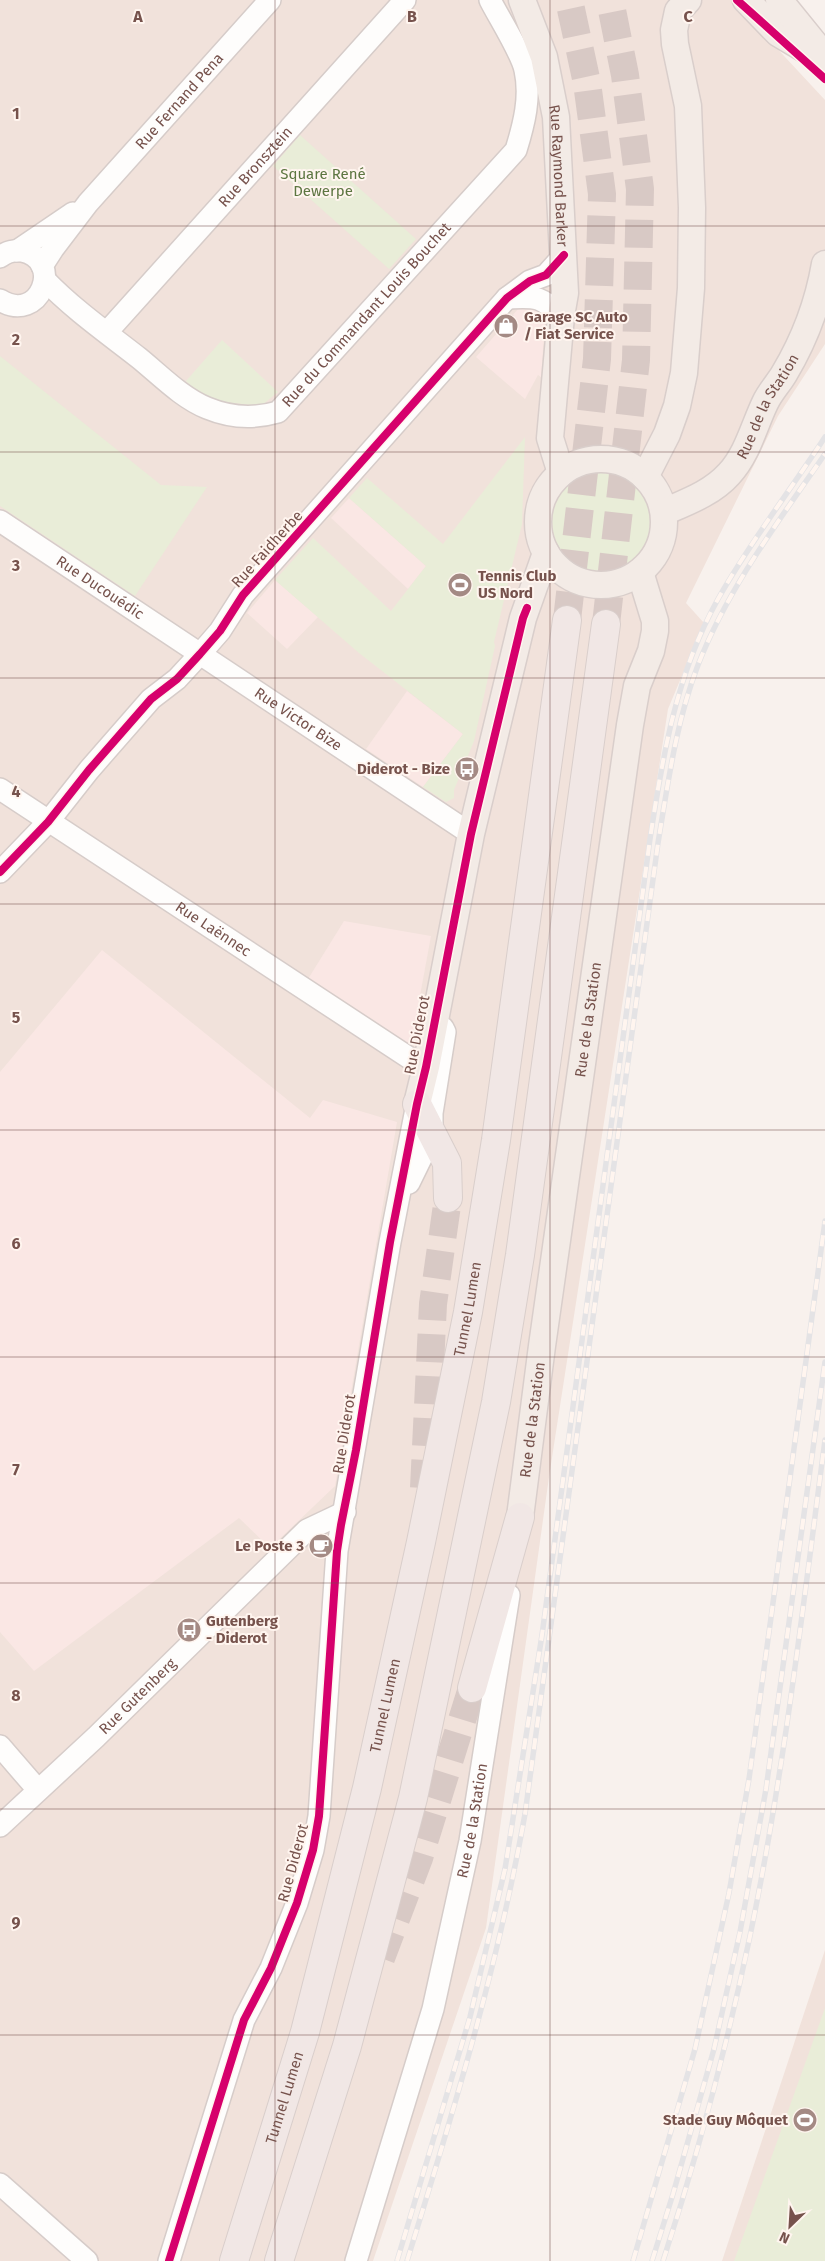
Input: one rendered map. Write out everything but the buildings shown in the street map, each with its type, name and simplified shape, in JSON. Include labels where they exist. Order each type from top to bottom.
[{"type":"highway","name":"Tunnel Lumen","points":[[234,2261],[305,2032],[367,1788],[421,1542],[468,1312],[496,1140],[567,620]]},
{"type":"highway","points":[[279,2261],[347,2046],[413,1798],[496,1402],[520,1254],[606,624]]},
{"type":"highway","points":[[417,1104],[447,1163],[448,1198]]},
{"type":"highway","points":[[472,1688],[520,1517]]},
{"type":"main road","name":"Rue Raymond Barker","points":[[522,0],[544,57],[556,117],[565,293],[561,316],[550,438],[561,473]]},
{"type":"main road","points":[[645,477],[667,434],[677,406],[684,373],[691,288],[692,208],[688,106],[674,30],[678,11],[688,0]]},
{"type":"main road","points":[[732,0],[784,16]]},
{"type":"main road","points":[[746,0],[784,16],[825,60]]},
{"type":"main road","name":"Rue de la Station","points":[[664,512],[700,496],[720,483],[736,465],[744,452],[766,400],[783,376],[810,326],[825,264]]},
{"type":"main road","points":[[604,459],[619,462],[633,468],[645,477],[657,493],[664,512],[664,529],[660,546],[652,560],[640,572],[620,583],[598,585],[577,580],[554,565],[546,553],[540,537],[538,519],[541,502],[549,486],[561,473],[574,465],[604,459]]},
{"type":"main road","name":"Rue Diderot","points":[[417,1104],[426,1067],[471,834],[523,618],[546,553]]},
{"type":"main road","name":"Rue de la Station","points":[[520,1517],[542,1346],[630,725],[637,686],[651,651],[655,630],[655,620],[640,572]]},
{"type":"main road","points":[[527,608],[550,590],[577,580]]},
{"type":"street","name":"Rue Fernand Pena","points":[[42,280],[53,249],[88,203],[270,0]]},
{"type":"street","name":"Rue Bronsztein","points":[[107,332],[405,0]]},
{"type":"street","name":"Rue du Commandant Louis Bouchet","points":[[42,280],[183,394],[206,408],[230,415],[258,418],[278,412],[516,150],[524,122],[527,90],[525,68],[490,0]]},
{"type":"street","name":"Rue Fernand Pena","points":[[9,254],[88,203]]},
{"type":"street","points":[[4,308],[24,305],[42,280],[29,253],[9,254]]},
{"type":"street","name":"Rue Faidherbe","points":[[2,870],[44,819],[151,699],[177,679],[194,650],[220,631],[243,595],[507,298],[530,281],[546,275],[564,255]]},
{"type":"street","points":[[507,298],[538,298],[546,302],[561,316]]},
{"type":"street","name":"Rue Ducouédic","points":[[0,521],[194,650]]},
{"type":"street","name":"Rue Victor Bize","points":[[194,650],[471,834]]},
{"type":"street","name":"Rue Laënnec","points":[[0,789],[426,1067]]},
{"type":"street","name":"Rue Diderot","points":[[397,1205],[432,1136],[432,1113],[446,1032],[436,1011]]},
{"type":"street","name":"Rue Diderot","points":[[169,2261],[244,2020],[271,1968],[298,1903],[314,1850],[319,1816],[337,1551],[397,1205],[417,1104]]},
{"type":"street","name":"Rue Gutenberg","points":[[0,1826],[96,1737],[307,1530],[345,1512]]},
{"type":"street","name":"Rue de la Station","points":[[356,2261],[433,2009],[470,1841],[520,1517]]},
{"type":"street","points":[[0,1746],[38,1790]]},
{"type":"street","points":[[0,2184],[87,2261]]},
{"type":"shaded area","points":[[0,0],[732,0],[825,100],[825,344],[778,416],[686,603],[704,623],[668,709],[549,1477],[486,1928],[373,2261],[0,2261]]},
{"type":"shaded area","points":[[519,308],[533,308],[541,314],[545,322],[541,377],[538,375],[525,399],[476,357]]},
{"type":"shaded area","points":[[349,498],[426,566],[408,589],[331,518]]},
{"type":"shaded area","points":[[275,580],[318,617],[287,649],[247,613]]},
{"type":"shaded area","points":[[407,691],[463,734],[423,787],[366,749]]},
{"type":"shaded area","points":[[344,921],[431,936],[412,1039],[406,1044],[308,979]]},
{"type":"shaded area","points":[[102,950],[310,1118],[323,1100],[397,1122],[335,1486],[270,1548],[239,1518],[34,1671],[0,1632],[0,1072]]},
{"type":"shaded area","name":"Stade Guy Môquet","points":[[825,1950],[825,2261],[722,2261]]},
{"type":"green space","name":"Square René Dewerpe","points":[[300,135],[416,239],[389,269],[273,166]]},
{"type":"green space","points":[[222,340],[278,392],[261,406],[215,401],[194,389],[186,381]]},
{"type":"green space","points":[[0,356],[161,485],[207,487],[135,596],[0,506]]},
{"type":"green space","name":"Tennis Club US Nord","points":[[525,437],[522,524],[494,642],[495,646],[474,741],[454,790],[454,798],[446,802],[423,787],[463,734],[359,653],[275,580],[313,538],[391,611],[426,566],[349,498],[367,478],[443,544]]},
{"type":"green space","points":[[601,473],[620,477],[635,488],[646,503],[650,522],[646,541],[635,556],[620,567],[601,571],[582,567],[567,556],[556,541],[552,522],[556,503],[567,488],[582,477]]},
{"type":"green space","name":"Stade Guy Môquet","points":[[825,2008],[825,2261],[734,2261],[745,2231]]},
{"type":"tunnel","points":[[567,620],[597,359],[602,194],[587,83],[569,0]]},
{"type":"tunnel","points":[[606,624],[636,360],[640,189],[625,75],[610,0]]},
{"type":"tunnel","points":[[424,1488],[433,1304],[448,1198]]},
{"type":"tunnel","points":[[381,1958],[419,1858],[472,1688]]},
{"type":"railway","points":[[397,2261],[470,2017],[505,1869],[542,1635],[650,839],[660,776],[673,716],[691,657],[718,599],[757,537],[825,437]]},
{"type":"railway","points":[[407,2261],[441,2150],[488,1983],[502,1927],[525,1814],[658,843],[678,731],[698,665],[724,609],[755,556],[825,454]]},
{"type":"railway","points":[[633,2261],[695,2049],[729,1893],[749,1779],[825,1221]]},
{"type":"railway","points":[[652,2261],[714,2049],[740,1932],[766,1789],[825,1362]]},
{"type":"railway","points":[[663,2261],[711,2100],[750,1936],[783,1751],[825,1440]]},
{"type":"cycle path","points":[[737,0],[825,79]]},
{"type":"cycle path","points":[[0,872],[48,822],[89,770],[151,699],[177,679],[200,654],[220,631],[243,595],[507,298],[530,281],[546,275],[564,255]]},
{"type":"cycle path","points":[[169,2261],[244,2020],[271,1968],[297,1903],[313,1850],[319,1816],[337,1551],[341,1525],[356,1450],[390,1242],[471,834],[527,608]]},
{"type":"place","name":"Garage SC Auto / Fiat Service","points":[[506,326]]},
{"type":"place","name":"Tennis Club US Nord","points":[[460,585]]},
{"type":"place","name":"Diderot - Bize","points":[[467,769]]},
{"type":"place","name":"Le Poste 3","points":[[321,1546]]},
{"type":"place","name":"Gutenberg - Diderot","points":[[189,1630]]},
{"type":"place","name":"Stade Guy Môquet","points":[[805,2120]]}]
